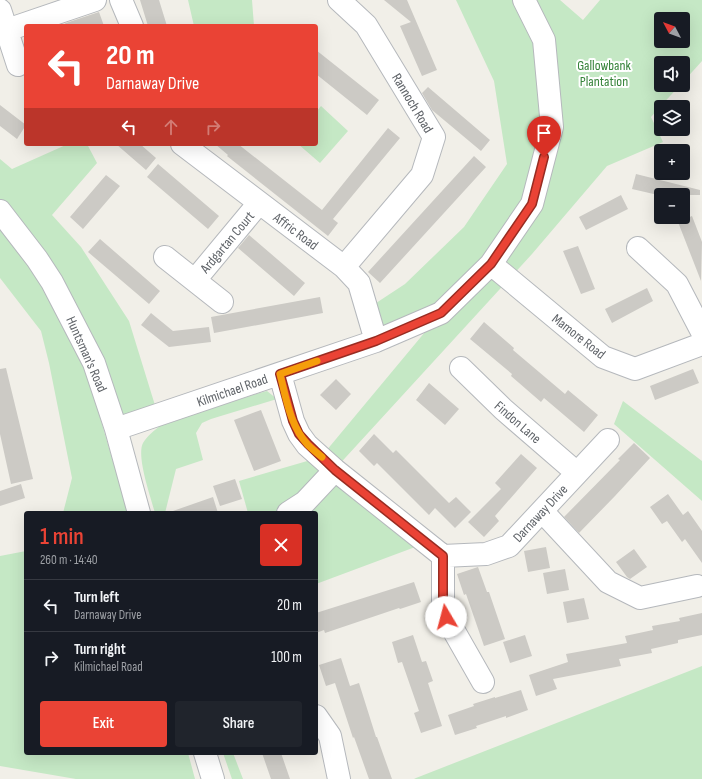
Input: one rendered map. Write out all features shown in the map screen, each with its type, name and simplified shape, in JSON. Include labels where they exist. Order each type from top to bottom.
[{"type":"street","points":[[18,65],[3,20],[95,0]]},
{"type":"street","points":[[121,0],[131,24]]},
{"type":"street","name":"Rannoch Road","points":[[339,0],[366,25],[434,137],[422,175],[344,267]]},
{"type":"street","name":"Kilmichael Road","points":[[116,429],[376,341],[441,313],[491,264],[532,204],[552,127],[544,40],[524,0]]},
{"type":"street","name":"Affric Road","points":[[185,146],[344,267],[359,283],[376,341]]},
{"type":"street","name":"Ardgartan Court","points":[[195,280],[259,203]]},
{"type":"street","name":"Huntsman's Road","points":[[0,211],[37,259],[64,304],[94,363],[116,429],[138,511]]},
{"type":"street","points":[[638,248],[677,284],[702,332]]},
{"type":"street","name":"Ardgartan Court","points":[[165,257],[222,302]]},
{"type":"street","name":"Mamore Road","points":[[491,264],[603,357],[629,367],[635,369],[702,344]]},
{"type":"street","name":"Findon Lane","points":[[461,368],[503,409],[577,473]]},
{"type":"street","points":[[280,374],[293,421],[299,434],[335,470],[443,556],[443,606],[446,617],[483,682]]},
{"type":"street","name":"Darnaway Drive","points":[[443,556],[486,554],[509,546],[608,440]]},
{"type":"street","points":[[291,511],[305,502],[335,470]]},
{"type":"street","points":[[542,511],[608,582],[640,598],[697,586]]},
{"type":"street","points":[[318,719],[330,736],[339,779]]},
{"type":"street","points":[[206,755],[213,779]]},
{"type":"green space","points":[[188,0],[252,0],[254,24],[194,24]]},
{"type":"green space","name":"Gallowbank Plantation","points":[[456,0],[560,0],[583,20],[600,0],[702,0],[702,61],[690,74],[690,56],[654,56],[654,92],[674,92],[666,100],[654,100],[654,114],[651,117],[654,123],[654,136],[660,136],[663,142],[654,144],[654,146],[607,166],[532,254],[335,469],[426,543],[318,583],[318,511],[247,511],[239,481],[321,457],[440,314],[376,341],[367,309],[405,284],[464,227],[507,164],[494,81]]},
{"type":"green space","points":[[321,106],[348,131],[320,163],[300,146],[318,146],[318,110]]},
{"type":"green space","points":[[64,146],[88,146],[97,163],[52,215],[81,247],[129,321],[158,415],[116,429],[94,363],[0,215],[0,159],[12,169]]},
{"type":"green space","points":[[0,222],[62,317],[90,383],[127,511],[64,511],[72,478],[49,363],[41,331],[0,278]]},
{"type":"green space","points":[[267,391],[277,399],[202,423],[196,433],[203,460],[176,469],[166,511],[154,511],[141,457],[143,443],[151,433],[161,425]]},
{"type":"green space","points":[[623,401],[702,461],[702,501],[614,424]]},
{"type":"green space","points":[[24,551],[24,755],[189,755],[195,779],[76,779],[0,766],[0,556]]},
{"type":"green space","points":[[702,666],[702,779],[414,779],[416,778]]},
{"type":"green space","points":[[224,755],[234,755],[243,779],[232,779]]},
{"type":"building","points":[[140,0],[159,0],[166,24],[147,24]]},
{"type":"building","points":[[384,0],[407,0],[437,70],[422,76],[400,26],[411,22]]},
{"type":"building","points":[[99,12],[103,24],[64,24]]},
{"type":"building","points":[[318,52],[379,100],[367,115],[318,76]]},
{"type":"building","points":[[428,87],[490,140],[481,151],[432,110],[422,93]]},
{"type":"building","points":[[0,105],[24,123],[24,128],[17,139],[0,126]]},
{"type":"building","points":[[388,128],[400,138],[333,219],[338,223],[328,236],[227,156],[228,155],[217,146],[241,146],[322,210]]},
{"type":"building","points":[[118,146],[142,146],[156,158],[146,170]]},
{"type":"building","points":[[474,156],[486,167],[380,283],[368,272]]},
{"type":"building","points":[[158,164],[219,216],[208,229],[147,177]]},
{"type":"building","points":[[636,174],[654,178],[654,180],[660,180],[700,190],[700,195],[690,195],[690,188],[654,188],[654,194],[632,189]]},
{"type":"building","points":[[106,175],[120,186],[83,229],[70,217]]},
{"type":"building","points":[[621,195],[628,209],[586,230],[579,217]]},
{"type":"building","points":[[692,216],[702,242],[701,281],[679,224],[690,224],[690,217]]},
{"type":"building","points":[[249,235],[305,283],[294,296],[238,248]]},
{"type":"building","points":[[100,239],[160,291],[149,304],[88,252]]},
{"type":"building","points":[[578,246],[595,289],[581,294],[563,251]]},
{"type":"building","points":[[647,288],[653,301],[612,323],[605,309]]},
{"type":"building","points":[[320,297],[323,313],[214,333],[211,317]]},
{"type":"building","points":[[151,313],[173,331],[209,327],[211,342],[169,347],[141,325]]},
{"type":"building","points":[[484,322],[514,348],[513,350],[565,394],[568,390],[598,415],[584,432],[544,398],[541,402],[511,376],[512,374],[470,339]]},
{"type":"building","points":[[6,368],[33,479],[11,484],[0,434],[0,369]]},
{"type":"building","points":[[693,369],[699,383],[655,400],[650,386]]},
{"type":"building","points":[[336,379],[351,394],[336,410],[320,395]]},
{"type":"building","points":[[429,383],[459,409],[445,425],[416,400]]},
{"type":"building","points":[[261,410],[281,461],[254,471],[234,420]]},
{"type":"building","points":[[374,434],[393,453],[396,450],[449,503],[456,497],[471,512],[455,528],[435,508],[429,515],[377,463],[374,466],[359,451]]},
{"type":"building","points":[[634,443],[650,458],[579,533],[564,517],[620,460],[618,459]]},
{"type":"building","points":[[521,454],[537,468],[495,516],[499,521],[484,537],[468,522],[501,489],[495,483]]},
{"type":"building","points":[[235,479],[242,499],[220,506],[213,486]]},
{"type":"building","points":[[21,484],[25,498],[0,506],[0,491]]},
{"type":"building","points":[[668,494],[683,515],[688,511],[702,531],[702,563],[685,539],[682,542],[667,521],[662,524],[650,507]]},
{"type":"building","points":[[213,497],[217,511],[173,511]]},
{"type":"building","points":[[546,547],[550,568],[528,572],[524,551]]},
{"type":"building","points":[[634,549],[647,567],[630,579],[616,562]]},
{"type":"building","points":[[478,567],[487,592],[489,592],[505,639],[484,646],[466,594],[464,595],[457,574]]},
{"type":"building","points":[[565,569],[569,590],[547,594],[543,573]]},
{"type":"building","points":[[414,582],[421,602],[325,633],[324,630],[318,632],[318,612]]},
{"type":"building","points":[[584,598],[589,619],[567,623],[563,602]]},
{"type":"building","points":[[702,613],[702,635],[678,640],[678,643],[651,649],[652,653],[619,659],[621,666],[553,679],[557,689],[536,696],[529,675],[568,662],[566,654],[627,643],[625,636],[653,630],[652,626],[680,621],[679,618]]},
{"type":"building","points":[[413,635],[422,662],[426,661],[433,681],[428,683],[442,726],[421,733],[414,713],[419,711],[402,662],[398,663],[392,642]]},
{"type":"building","points":[[525,635],[532,656],[510,663],[503,642]]},
{"type":"building","points":[[341,658],[350,686],[359,683],[376,737],[392,779],[369,779],[354,737],[353,738],[335,683],[326,686],[319,665]]},
{"type":"building","points":[[521,690],[528,710],[476,726],[477,728],[455,735],[448,715],[474,706],[473,704]]},
{"type":"building","points":[[263,755],[282,755],[290,779],[271,779]]},
{"type":"slow traffic","points":[[317,361],[280,374],[293,421],[299,434],[322,457]]},
{"type":"route","points":[[446,617],[443,606],[443,556],[335,470],[299,434],[293,421],[280,374],[376,341],[441,313],[491,264],[532,204],[544,157]]}]
